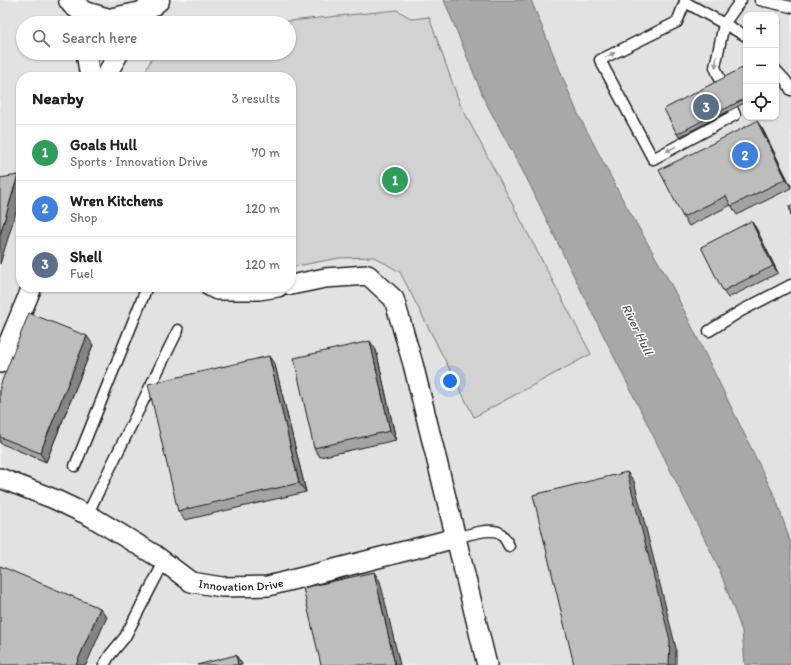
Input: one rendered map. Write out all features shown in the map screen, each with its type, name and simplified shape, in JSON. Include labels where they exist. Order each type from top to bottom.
[{"type":"main road","points":[[80,12],[94,16]]},
{"type":"main road","points":[[127,16],[145,12]]},
{"type":"street","points":[[87,60],[89,72]]},
{"type":"street","points":[[108,72],[115,60]]},
{"type":"street","points":[[296,284],[325,278],[368,275],[394,299],[413,364],[487,665]]},
{"type":"street","points":[[0,363],[30,292]]},
{"type":"street","name":"Innovation Drive","points":[[0,478],[54,499],[87,515],[164,562],[191,582],[222,587],[268,586],[456,538]]},
{"type":"lane","points":[[741,0],[724,24],[714,67],[735,115],[653,159],[600,60],[677,22],[685,1],[724,24],[743,34]]},
{"type":"lane","points":[[760,0],[791,7]]},
{"type":"lane","points":[[779,73],[791,90]]},
{"type":"lane","points":[[709,331],[741,311],[791,284]]},
{"type":"lane","points":[[75,466],[145,292]]},
{"type":"lane","points":[[87,515],[178,330]]},
{"type":"lane","points":[[456,538],[493,531],[500,533],[509,546]]},
{"type":"lane","points":[[104,665],[125,637],[164,562]]},
{"type":"shaded area","points":[[0,0],[444,0],[485,101],[529,183],[718,566],[742,631],[745,665],[0,665]]},
{"type":"shaded area","points":[[531,0],[791,0],[791,544],[776,498],[673,288],[577,112]]},
{"type":"shaded area","points":[[397,10],[412,19],[429,17],[460,104],[591,354],[474,417],[400,272],[374,257],[339,258],[296,266],[296,72],[145,72],[151,60],[296,60],[296,20]]},
{"type":"water","name":"River Hull","points":[[444,0],[531,0],[577,112],[621,196],[673,288],[776,499],[791,544],[791,665],[745,665],[742,631],[718,566],[529,183],[485,101]]},
{"type":"building","points":[[742,68],[743,70],[743,100],[677,134],[664,109]]},
{"type":"building","points":[[757,121],[786,179],[731,206],[726,196],[683,217],[659,170]]},
{"type":"building","points":[[16,175],[16,182],[0,235],[0,178]]},
{"type":"building","points":[[751,221],[773,266],[723,291],[701,247]]},
{"type":"building","points":[[29,313],[87,336],[40,453],[0,437],[0,386]]},
{"type":"building","points":[[370,341],[390,431],[314,448],[294,358]]},
{"type":"building","points":[[269,356],[299,483],[178,511],[148,384]]},
{"type":"building","points":[[627,472],[670,640],[669,665],[574,665],[533,495]]},
{"type":"building","points":[[0,566],[100,608],[76,665],[0,665]]},
{"type":"building","points":[[374,572],[395,665],[321,665],[303,588]]},
{"type":"building","points":[[236,655],[238,665],[197,665]]},
{"type":"place","name":"Shell","points":[[706,107]]},
{"type":"place","name":"Wren Kitchens","points":[[745,155]]},
{"type":"place","name":"Goals Hull","points":[[395,180]]}]
